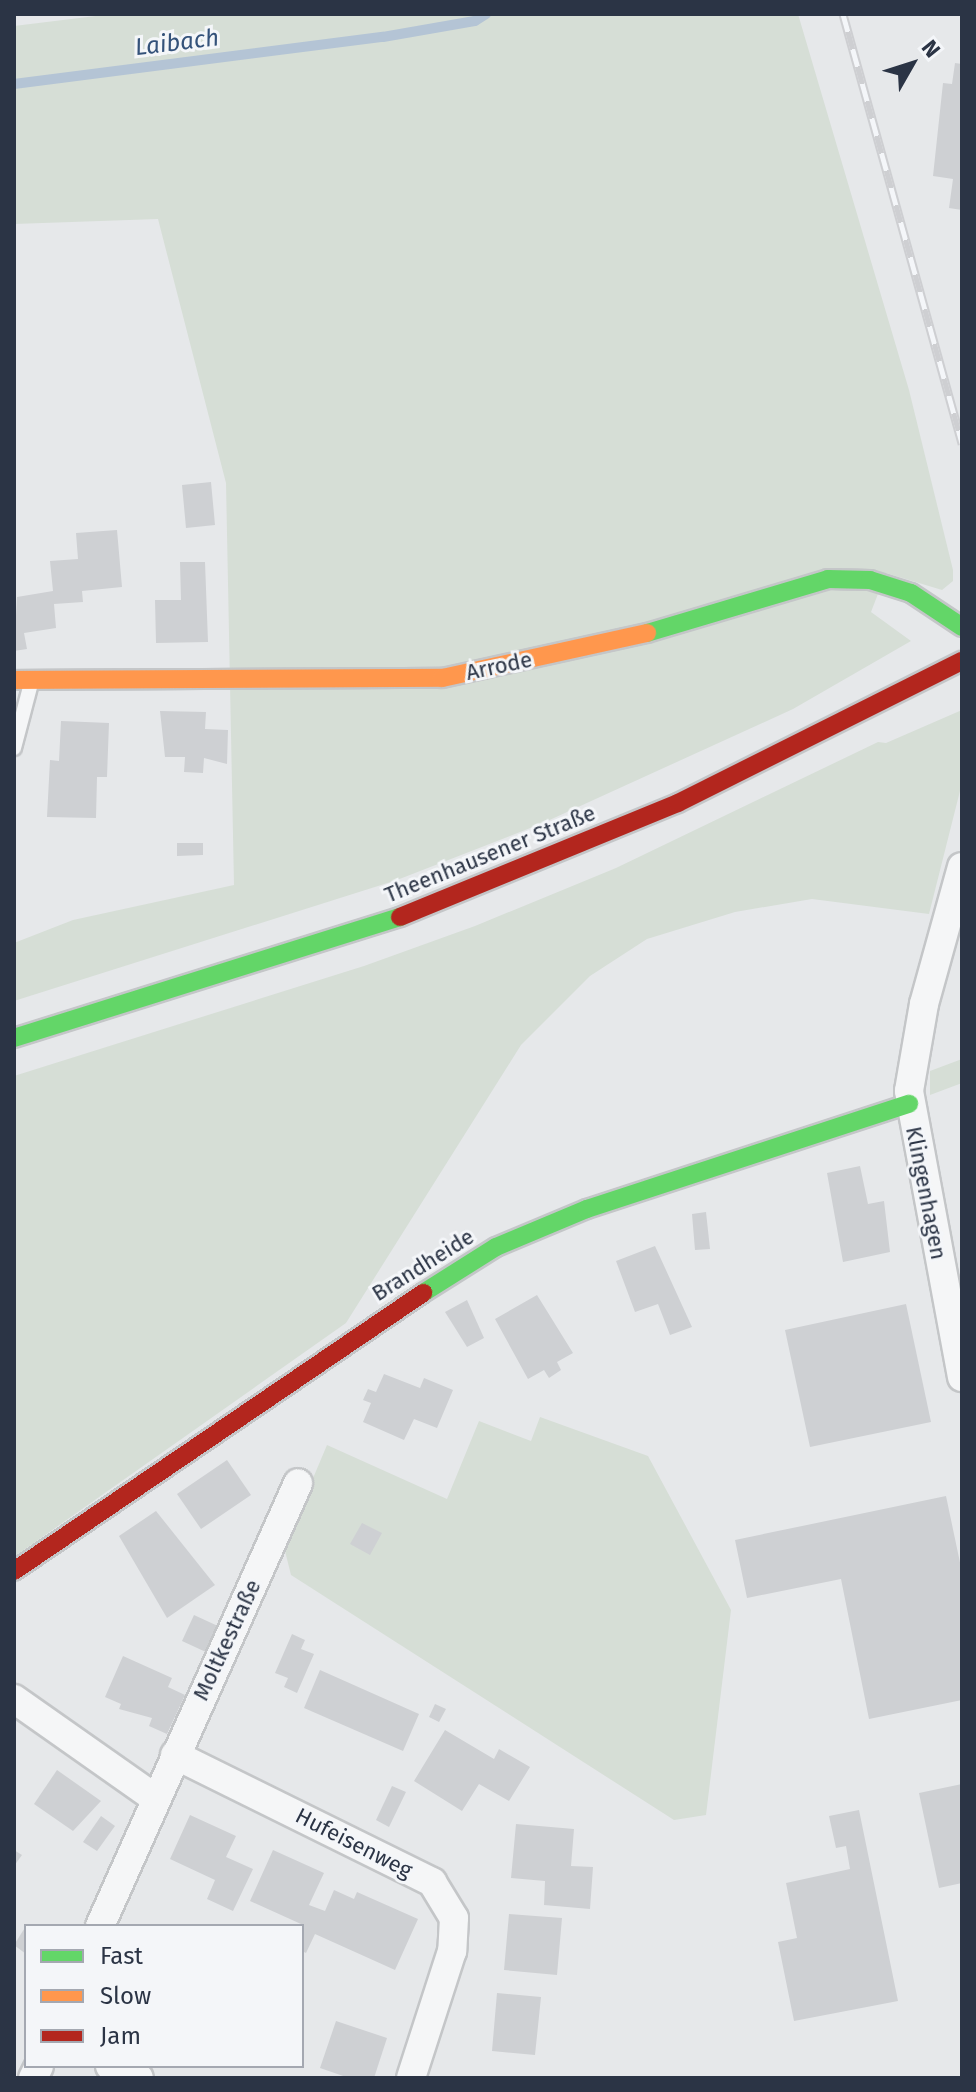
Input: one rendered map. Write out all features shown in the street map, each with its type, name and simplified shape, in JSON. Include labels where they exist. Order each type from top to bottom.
[{"type":"street","name":"Arrode","points":[[23,679],[442,678],[637,636],[828,579],[870,580],[911,593],[962,627]]},
{"type":"street","name":"Theenhausener Straße","points":[[14,1038],[430,908],[678,803],[873,709],[962,661]]},
{"type":"street","points":[[909,1104],[909,1078],[924,1004],[962,867]]},
{"type":"street","name":"Klingenhagen","points":[[909,1104],[962,1377]]},
{"type":"street","name":"Brandheide","points":[[14,1571],[360,1332],[496,1247],[587,1209],[909,1104]]},
{"type":"street","name":"Moltkestraße","points":[[101,1924],[298,1483]]},
{"type":"street","points":[[14,1699],[155,1798]]},
{"type":"street","name":"Hufeisenweg","points":[[175,1755],[432,1882],[454,1918],[452,1951],[411,2078]]},
{"type":"street","points":[[115,2068],[139,2078]]},
{"type":"lane","points":[[14,748],[23,679]]},
{"type":"shaded area","points":[[112,14],[798,14],[909,390],[953,570],[953,581],[942,590],[886,573],[871,612],[911,641],[793,709],[543,823],[397,880],[14,1001],[14,943],[73,920],[234,885],[226,483],[158,219],[14,224],[14,26]]},
{"type":"shaded area","points":[[962,710],[962,783],[929,914],[812,899],[735,912],[647,939],[590,976],[521,1045],[346,1323],[14,1557],[14,1076],[364,966],[475,926],[616,868],[878,742],[886,743]]},
{"type":"shaded area","points":[[962,1059],[962,1083],[930,1095],[930,1071]]},
{"type":"shaded area","points":[[540,1417],[648,1456],[731,1610],[706,1815],[674,1820],[291,1575],[284,1547],[327,1445],[447,1499],[479,1421],[531,1441]]},
{"type":"building","points":[[955,63],[962,64],[962,210],[949,208],[953,179],[933,176],[943,83],[952,84]]},
{"type":"building","points":[[211,482],[215,525],[186,528],[182,485]]},
{"type":"building","points":[[117,530],[122,587],[82,591],[83,602],[54,604],[56,628],[24,633],[27,649],[14,651],[17,597],[53,591],[50,561],[78,559],[76,533]]},
{"type":"building","points":[[180,562],[205,562],[208,642],[156,643],[155,600],[181,600]]},
{"type":"building","points":[[160,711],[206,712],[205,729],[228,730],[227,764],[204,758],[203,773],[184,772],[185,757],[165,757]]},
{"type":"building","points":[[61,721],[109,723],[107,777],[97,777],[96,818],[47,817],[50,760],[59,761]]},
{"type":"building","points":[[177,843],[203,843],[203,855],[177,856]]},
{"type":"building","points":[[860,1166],[868,1204],[884,1201],[890,1252],[843,1262],[827,1173]]},
{"type":"building","points":[[706,1212],[710,1249],[695,1250],[692,1214]]},
{"type":"building","points":[[655,1246],[692,1327],[670,1335],[658,1304],[635,1312],[616,1261]]},
{"type":"building","points":[[537,1295],[573,1353],[557,1362],[561,1370],[549,1378],[544,1370],[528,1379],[495,1319]]},
{"type":"building","points":[[467,1300],[484,1338],[467,1347],[445,1312]]},
{"type":"building","points":[[906,1304],[931,1422],[810,1447],[785,1330]]},
{"type":"building","points":[[384,1374],[420,1388],[424,1378],[453,1390],[437,1428],[414,1419],[404,1440],[363,1422],[371,1403],[363,1400],[368,1389],[376,1392]]},
{"type":"building","points":[[227,1460],[251,1495],[201,1529],[177,1494]]},
{"type":"building","points":[[946,1496],[962,1572],[962,1700],[869,1719],[841,1579],[747,1598],[735,1540]]},
{"type":"building","points":[[156,1511],[215,1585],[167,1618],[119,1536]]},
{"type":"building","points":[[362,1523],[382,1533],[370,1555],[350,1544]]},
{"type":"building","points":[[194,1615],[220,1627],[208,1653],[182,1641]]},
{"type":"building","points":[[292,1634],[305,1640],[301,1649],[314,1654],[297,1693],[284,1687],[288,1678],[275,1673]]},
{"type":"building","points":[[123,1656],[172,1678],[168,1687],[185,1695],[167,1734],[149,1726],[152,1718],[119,1709],[121,1704],[105,1697]]},
{"type":"building","points":[[320,1670],[419,1714],[403,1751],[304,1708]]},
{"type":"building","points":[[435,1704],[446,1709],[439,1722],[429,1717]]},
{"type":"building","points":[[445,1730],[494,1759],[499,1749],[530,1767],[509,1801],[479,1784],[462,1811],[414,1781]]},
{"type":"building","points":[[57,1770],[101,1801],[73,1831],[34,1804]]},
{"type":"building","points":[[962,1784],[962,1883],[939,1888],[919,1793]]},
{"type":"building","points":[[392,1786],[406,1792],[389,1827],[376,1820]]},
{"type":"building","points":[[859,1810],[898,2001],[794,2021],[778,1942],[797,1938],[786,1883],[850,1869],[846,1846],[836,1848],[829,1816]]},
{"type":"building","points":[[190,1815],[236,1836],[226,1857],[253,1869],[233,1911],[207,1899],[215,1880],[170,1859]]},
{"type":"building","points":[[101,1816],[115,1826],[97,1851],[83,1842]]},
{"type":"building","points":[[516,1824],[574,1829],[571,1866],[593,1867],[590,1909],[544,1905],[545,1881],[511,1878]]},
{"type":"building","points":[[14,1850],[22,1855],[14,1866]]},
{"type":"building","points":[[273,1850],[324,1873],[309,1905],[325,1911],[334,1890],[354,1899],[357,1892],[418,1919],[395,1970],[315,1934],[306,1953],[304,1924],[250,1901]]},
{"type":"building","points":[[509,1914],[562,1918],[557,1975],[504,1970]]},
{"type":"building","points":[[24,1929],[24,1952],[14,1945]]},
{"type":"building","points":[[497,1993],[541,1997],[535,2055],[492,2051]]},
{"type":"building","points":[[336,2021],[387,2038],[374,2078],[349,2078],[320,2068]]},
{"type":"waterway","name":"Laibach","points":[[14,84],[383,37],[475,21],[486,14]]},
{"type":"railway","points":[[843,14],[962,444]]},
{"type":"traffic: fast","points":[[647,633],[828,579],[870,580],[911,593],[962,627]]},
{"type":"traffic: fast","points":[[14,1038],[400,917]]},
{"type":"traffic: fast","points":[[423,1293],[496,1247],[587,1209],[909,1104]]},
{"type":"traffic: slow","points":[[14,680],[442,678],[647,633]]},
{"type":"traffic: jam","points":[[400,917],[678,803],[962,661]]},
{"type":"traffic: jam","points":[[14,1571],[423,1293]]}]
